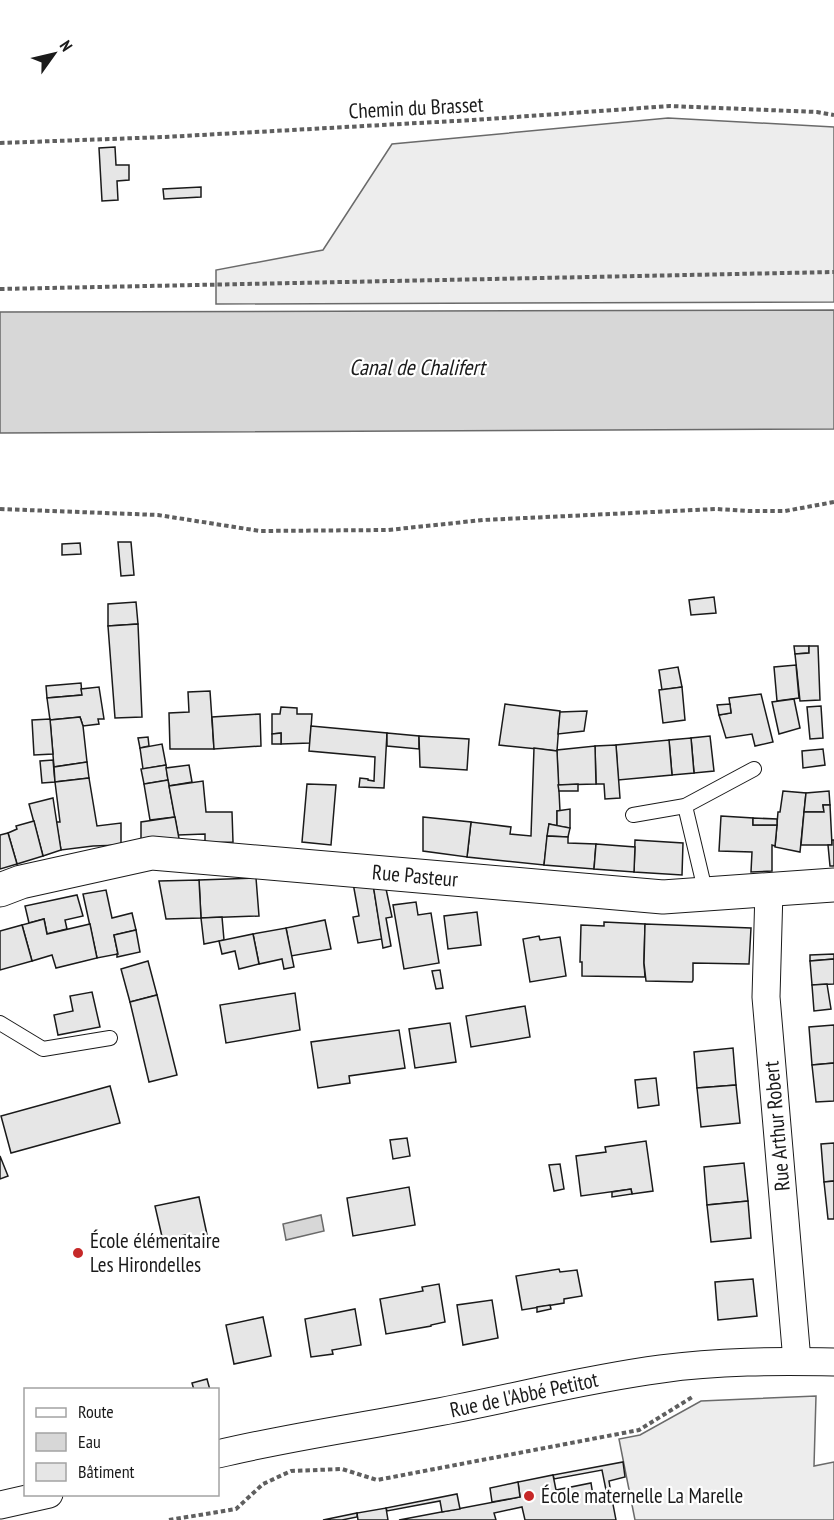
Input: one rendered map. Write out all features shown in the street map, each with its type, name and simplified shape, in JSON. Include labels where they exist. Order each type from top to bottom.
[{"type":"street","name":"Rue Pasteur","points":[[0,890],[21,882],[152,853],[663,897],[834,885]]},
{"type":"street","name":"Rue Arthur Robert","points":[[769,890],[766,997],[797,1361]]},
{"type":"street","name":"Rue de l'Abbé Petitot","points":[[219,1454],[288,1438],[432,1413],[640,1372],[727,1362],[834,1362]]},
{"type":"street","points":[[0,1505],[40,1496]]},
{"type":"lane","points":[[633,815],[685,806],[754,769]]},
{"type":"lane","points":[[685,806],[706,894]]},
{"type":"lane","points":[[0,1023],[43,1049],[110,1038]]},
{"type":"path","name":"Chemin du Brasset","points":[[0,143],[165,137],[437,122],[670,106],[817,112],[834,115]]},
{"type":"path","points":[[0,289],[834,272]]},
{"type":"path","points":[[0,509],[158,515],[260,531],[376,531],[494,519],[716,509],[785,511],[834,502]]},
{"type":"path","points":[[169,1520],[236,1509],[263,1484],[291,1471],[342,1469],[377,1480],[639,1430],[695,1395]]},
{"type":"shaded area","points":[[668,118],[834,127],[834,302],[216,304],[216,270],[323,250],[392,144]]},
{"type":"shaded area","points":[[816,1396],[814,1466],[834,1462],[834,1520],[635,1520],[619,1439],[640,1435],[701,1401]]},
{"type":"water","name":"Canal de Chalifert","points":[[834,310],[834,429],[0,433],[0,312]]},
{"type":"water","points":[[321,1215],[324,1231],[286,1240],[283,1224]]},
{"type":"building","points":[[115,147],[116,165],[129,165],[129,180],[117,181],[118,200],[102,201],[99,148]]},
{"type":"building","points":[[201,187],[201,197],[164,199],[163,189]]},
{"type":"building","points":[[118,542],[131,542],[134,575],[121,576]]},
{"type":"building","points":[[80,543],[81,554],[62,555],[62,544]]},
{"type":"building","points":[[714,597],[716,613],[691,615],[689,600]]},
{"type":"building","points":[[136,602],[138,624],[108,626],[108,604]]},
{"type":"building","points":[[138,624],[142,717],[115,718],[108,626]]},
{"type":"building","points":[[794,646],[809,646],[809,653],[795,654]]},
{"type":"building","points":[[809,646],[818,646],[820,700],[800,701],[795,654],[809,653]]},
{"type":"building","points":[[796,665],[799,698],[777,701],[774,667]]},
{"type":"building","points":[[678,667],[682,687],[662,690],[659,670]]},
{"type":"building","points":[[81,683],[82,695],[47,698],[46,686]]},
{"type":"building","points":[[99,687],[104,719],[98,719],[99,724],[83,726],[80,717],[50,720],[47,698],[82,695],[81,689]]},
{"type":"building","points":[[682,687],[685,720],[663,723],[659,690]]},
{"type":"building","points":[[210,691],[214,749],[170,749],[169,713],[189,712],[188,692]]},
{"type":"building","points":[[761,694],[773,742],[755,746],[752,734],[726,738],[719,715],[731,713],[729,698]]},
{"type":"building","points":[[794,699],[800,728],[779,734],[772,702]]},
{"type":"building","points":[[505,704],[560,711],[557,751],[499,745]]},
{"type":"building","points":[[730,704],[731,713],[719,715],[717,705]]},
{"type":"building","points":[[821,706],[823,738],[810,739],[807,707]]},
{"type":"building","points":[[281,707],[297,708],[297,714],[312,714],[310,743],[281,744],[281,733],[272,734],[272,714],[280,714]]},
{"type":"building","points":[[587,711],[584,731],[558,734],[560,712]]},
{"type":"building","points":[[260,714],[261,746],[214,749],[212,717]]},
{"type":"building","points":[[80,717],[87,762],[54,767],[50,720]]},
{"type":"building","points":[[50,719],[53,754],[34,755],[32,720]]},
{"type":"building","points":[[311,726],[387,733],[384,788],[359,787],[360,778],[374,781],[375,757],[309,751]]},
{"type":"building","points":[[281,733],[281,744],[272,744],[272,734]]},
{"type":"building","points":[[387,733],[419,736],[419,749],[387,746]]},
{"type":"building","points":[[419,736],[469,739],[467,770],[420,767]]},
{"type":"building","points":[[710,736],[714,771],[694,773],[691,738]]},
{"type":"building","points":[[148,737],[149,746],[140,748],[138,738]]},
{"type":"building","points":[[691,738],[694,773],[672,775],[669,740]]},
{"type":"building","points":[[669,740],[672,775],[618,780],[616,745]]},
{"type":"building","points":[[162,744],[166,765],[143,769],[140,748]]},
{"type":"building","points":[[616,745],[620,798],[605,799],[604,784],[596,784],[595,746]]},
{"type":"building","points":[[595,746],[596,784],[558,785],[557,750]]},
{"type":"building","points":[[534,748],[557,751],[560,811],[557,811],[557,826],[549,824],[544,865],[467,857],[471,822],[511,827],[510,834],[531,836]]},
{"type":"building","points":[[823,749],[825,765],[803,768],[802,751]]},
{"type":"building","points":[[53,760],[55,782],[42,783],[40,761]]},
{"type":"building","points":[[87,762],[89,778],[55,782],[54,767]]},
{"type":"building","points":[[166,765],[168,780],[144,784],[141,769]]},
{"type":"building","points":[[189,765],[192,782],[169,786],[166,768]]},
{"type":"building","points":[[89,778],[97,826],[121,823],[121,845],[61,850],[56,822],[60,822],[55,782]]},
{"type":"building","points":[[168,780],[175,817],[150,820],[144,784]]},
{"type":"building","points":[[203,781],[206,812],[232,812],[233,842],[205,843],[205,834],[178,835],[169,786]]},
{"type":"building","points":[[307,784],[336,785],[331,845],[302,842]]},
{"type":"building","points":[[578,784],[578,791],[559,791],[558,785]]},
{"type":"building","points":[[783,791],[806,793],[800,852],[775,847],[778,812],[780,812]]},
{"type":"building","points":[[829,791],[830,805],[823,805],[824,812],[804,812],[806,793]]},
{"type":"building","points":[[53,798],[61,850],[43,856],[29,804]]},
{"type":"building","points":[[823,805],[830,805],[832,845],[801,845],[804,812],[824,812]]},
{"type":"building","points":[[570,809],[570,828],[557,826],[557,811]]},
{"type":"building","points":[[721,816],[753,818],[753,825],[777,825],[775,846],[772,845],[772,871],[751,872],[752,852],[719,851]]},
{"type":"building","points":[[175,817],[180,844],[141,846],[141,822]]},
{"type":"building","points":[[423,817],[471,822],[467,857],[423,851]]},
{"type":"building","points":[[753,818],[777,819],[777,825],[753,825]]},
{"type":"building","points":[[34,821],[43,856],[17,864],[8,833],[17,829],[16,826]]},
{"type":"building","points":[[549,824],[570,828],[568,837],[547,836]]},
{"type":"building","points":[[8,833],[17,864],[0,869],[0,835]]},
{"type":"building","points":[[547,836],[568,837],[568,843],[596,844],[594,869],[544,865]]},
{"type":"building","points":[[635,840],[683,843],[682,875],[634,872]]},
{"type":"building","points":[[832,840],[834,840],[834,866],[830,866],[828,845],[832,845]]},
{"type":"building","points":[[596,844],[635,847],[634,872],[594,869]]},
{"type":"building","points":[[256,878],[259,916],[201,918],[199,880]]},
{"type":"building","points":[[199,880],[201,918],[166,919],[159,881]]},
{"type":"building","points":[[353,883],[373,884],[382,939],[358,943],[353,917],[359,916]]},
{"type":"building","points":[[373,884],[385,884],[392,917],[386,918],[391,946],[383,948]]},
{"type":"building","points":[[106,890],[112,918],[132,913],[136,930],[114,935],[118,954],[97,958],[83,894]]},
{"type":"building","points":[[77,895],[83,916],[65,920],[67,929],[47,934],[44,919],[29,923],[25,906]]},
{"type":"building","points":[[416,902],[418,915],[431,913],[439,963],[404,969],[393,905]]},
{"type":"building","points":[[477,912],[481,945],[448,949],[444,916]]},
{"type":"building","points":[[222,917],[224,940],[204,944],[201,918]]},
{"type":"building","points":[[44,919],[47,934],[90,924],[97,958],[56,968],[52,955],[32,961],[22,925]]},
{"type":"building","points":[[325,920],[331,949],[291,956],[286,928]]},
{"type":"building","points":[[604,922],[645,924],[645,977],[582,976],[581,925],[604,926]]},
{"type":"building","points":[[645,924],[751,928],[749,964],[693,963],[692,982],[646,981]]},
{"type":"building","points":[[22,925],[32,961],[0,970],[0,931]]},
{"type":"building","points":[[286,928],[294,967],[284,969],[282,959],[259,964],[253,934]]},
{"type":"building","points":[[136,930],[140,952],[117,957],[114,935]]},
{"type":"building","points":[[253,934],[259,964],[239,969],[235,951],[222,954],[219,941]]},
{"type":"building","points":[[539,936],[540,940],[560,937],[566,976],[530,982],[523,939]]},
{"type":"building","points":[[834,954],[834,959],[810,961],[810,955]]},
{"type":"building","points":[[834,959],[834,984],[812,985],[810,961]]},
{"type":"building","points":[[148,961],[157,995],[130,1002],[121,969]]},
{"type":"building","points":[[440,970],[443,988],[436,989],[432,971]]},
{"type":"building","points":[[827,984],[831,1009],[814,1011],[812,985]]},
{"type":"building","points":[[92,992],[100,1027],[58,1035],[54,1015],[73,1011],[70,996]]},
{"type":"building","points":[[295,993],[300,1030],[226,1043],[220,1005]]},
{"type":"building","points":[[157,995],[177,1075],[149,1082],[130,1002]]},
{"type":"building","points":[[525,1006],[530,1037],[471,1047],[466,1016]]},
{"type":"building","points":[[450,1023],[456,1062],[415,1068],[409,1029]]},
{"type":"building","points":[[834,1025],[834,1063],[812,1065],[809,1027]]},
{"type":"building","points":[[399,1030],[405,1068],[349,1076],[350,1083],[318,1088],[311,1042]]},
{"type":"building","points":[[733,1048],[736,1085],[697,1088],[694,1052]]},
{"type":"building","points":[[834,1063],[834,1101],[816,1102],[812,1065]]},
{"type":"building","points":[[656,1078],[659,1105],[638,1108],[635,1080]]},
{"type":"building","points":[[736,1085],[740,1123],[701,1127],[697,1088]]},
{"type":"building","points":[[110,1086],[120,1123],[11,1153],[1,1116]]},
{"type":"building","points":[[407,1138],[410,1156],[393,1159],[390,1140]]},
{"type":"building","points":[[646,1141],[653,1191],[632,1194],[631,1189],[581,1196],[576,1156],[606,1152],[605,1147]]},
{"type":"building","points":[[834,1143],[834,1181],[824,1182],[821,1144]]},
{"type":"building","points":[[0,1156],[8,1176],[0,1179]]},
{"type":"building","points":[[744,1163],[748,1201],[707,1205],[704,1167]]},
{"type":"building","points":[[560,1164],[564,1189],[554,1191],[549,1165]]},
{"type":"building","points":[[834,1181],[834,1219],[828,1219],[824,1182]]},
{"type":"building","points":[[409,1187],[415,1225],[353,1236],[347,1198]]},
{"type":"building","points":[[631,1189],[632,1194],[612,1197],[612,1192]]},
{"type":"building","points":[[199,1197],[209,1244],[188,1248],[185,1235],[163,1241],[155,1206]]},
{"type":"building","points":[[748,1201],[751,1238],[711,1242],[707,1205]]},
{"type":"building","points":[[559,1269],[560,1272],[577,1270],[582,1296],[564,1299],[564,1303],[522,1310],[516,1276]]},
{"type":"building","points":[[753,1279],[757,1316],[718,1320],[715,1282]]},
{"type":"building","points":[[439,1284],[445,1322],[386,1334],[380,1299],[423,1291],[422,1287]]},
{"type":"building","points":[[492,1300],[498,1338],[463,1345],[457,1305]]},
{"type":"building","points":[[550,1305],[551,1309],[537,1312],[537,1307]]},
{"type":"building","points":[[355,1309],[361,1345],[332,1350],[333,1354],[311,1357],[305,1319]]},
{"type":"building","points":[[263,1317],[271,1356],[234,1364],[226,1325]]},
{"type":"building","points":[[207,1379],[209,1388],[193,1388],[192,1383]]},
{"type":"building","points":[[623,1462],[625,1477],[609,1481],[612,1499],[608,1500],[602,1470],[554,1479],[553,1475]]},
{"type":"building","points":[[553,1475],[556,1490],[591,1483],[594,1502],[612,1499],[616,1520],[525,1520],[522,1507],[494,1513],[496,1520],[399,1520],[520,1497],[518,1482]]},
{"type":"building","points":[[518,1482],[520,1497],[492,1502],[490,1488]]},
{"type":"building","points":[[457,1494],[460,1509],[442,1512],[440,1501],[387,1511],[386,1508]]},
{"type":"building","points":[[386,1508],[388,1520],[358,1520],[357,1513]]},
{"type":"building","points":[[357,1513],[357,1517],[323,1520]]},
{"type":"place","name":"École élémentaire Les Hirondelles","points":[[78,1253]]},
{"type":"place","name":"École maternelle La Marelle","points":[[529,1496]]}]
